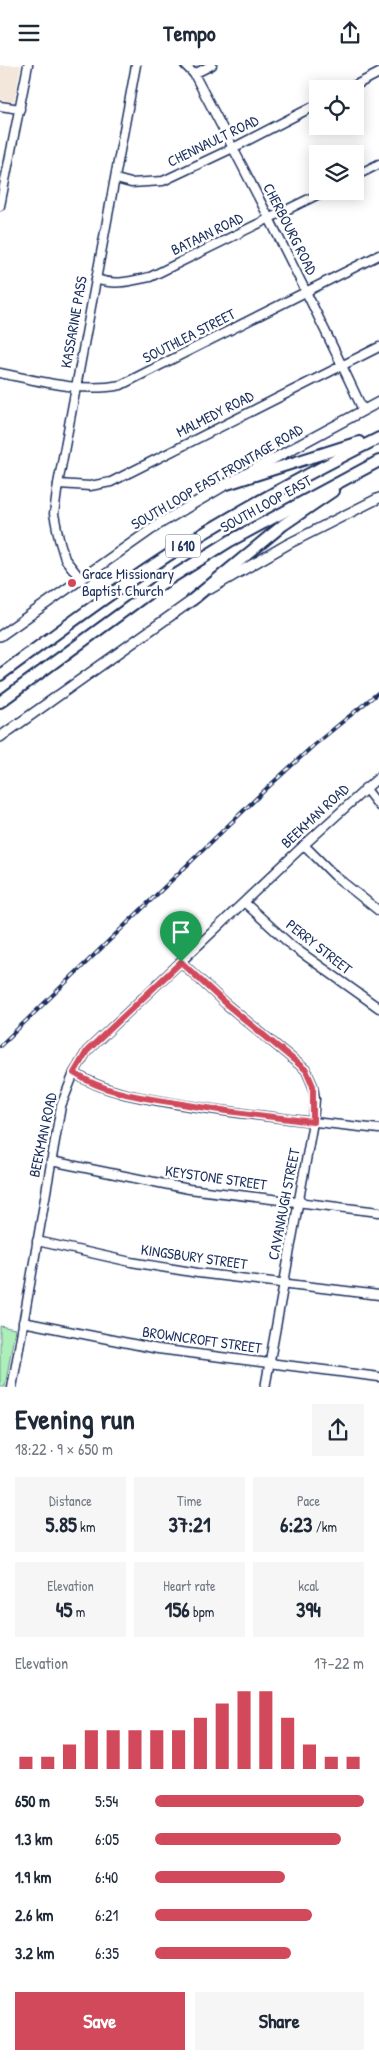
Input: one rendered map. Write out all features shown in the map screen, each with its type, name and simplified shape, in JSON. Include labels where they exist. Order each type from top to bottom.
[{"type":"highway","points":[[227,484],[379,437]]},
{"type":"highway","name":"SOUTH LOOP EAST","points":[[0,675],[136,576],[186,544],[280,487],[379,437]]},
{"type":"highway","name":"SOUTH LOOP EAST","points":[[0,702],[161,584],[230,541],[379,461]]},
{"type":"highway","points":[[192,600],[283,525],[365,468]]},
{"type":"main road","name":"SOUTH LOOP EAST FRONTAGE ROAD","points":[[0,636],[159,524],[227,484],[379,402]]},
{"type":"main road","points":[[0,737],[192,600],[288,544],[379,498]]},
{"type":"street","points":[[0,206],[28,65]]},
{"type":"street","name":"KASSARINE PASS","points":[[80,578],[65,559],[54,515],[58,484],[136,65]]},
{"type":"street","name":"CHERBOURG ROAD","points":[[185,65],[194,74],[233,148],[363,410]]},
{"type":"street","points":[[194,74],[212,65]]},
{"type":"street","points":[[364,81],[379,73]]},
{"type":"street","points":[[0,106],[20,109]]},
{"type":"street","name":"CHENNAULT ROAD","points":[[116,179],[131,183],[163,181],[233,148],[309,109]]},
{"type":"street","points":[[364,172],[379,164]]},
{"type":"street","name":"BATAAN ROAD","points":[[96,279],[104,282],[124,283],[150,277],[309,199]]},
{"type":"street","name":"SOUTHLEA STREET","points":[[0,373],[76,387],[102,389],[121,385],[379,255]]},
{"type":"street","name":"MALMEDY ROAD","points":[[58,484],[90,486],[111,482],[379,347]]},
{"type":"street","name":"BEEKMAN ROAD","points":[[12,1387],[61,1105],[74,1073],[87,1051],[304,845],[379,777]]},
{"type":"street","points":[[365,788],[379,806]]},
{"type":"street","points":[[304,845],[335,876],[379,911]]},
{"type":"street","name":"PERRY STREET","points":[[245,903],[292,946],[379,1009]]},
{"type":"street","name":"CAVANAUGH STREET","points":[[181,962],[226,1004],[306,1070],[313,1086],[313,1122],[282,1284],[265,1387]]},
{"type":"street","points":[[74,1073],[91,1084],[120,1094],[214,1110],[379,1129]]},
{"type":"street","name":"KEYSTONE STREET","points":[[51,1161],[189,1189],[379,1212]]},
{"type":"street","name":"KINGSBURY STREET","points":[[37,1241],[131,1262],[198,1273],[379,1295]]},
{"type":"street","name":"BROWNCROFT STREET","points":[[23,1322],[158,1349],[379,1377]]},
{"type":"shaded area","points":[[0,65],[21,65],[14,102],[0,99]]},
{"type":"green space","points":[[0,1326],[15,1329],[5,1387],[0,1387]]},
{"type":"railway","points":[[0,1046],[266,789],[314,745],[379,692]]},
{"type":"place","name":"Grace Missionary Baptist Church","points":[[72,583]]},
{"type":"route","points":[[181,962],[226,1004],[306,1070],[313,1086],[313,1122],[214,1110],[120,1094],[91,1084],[74,1073],[87,1051],[181,962]]}]
